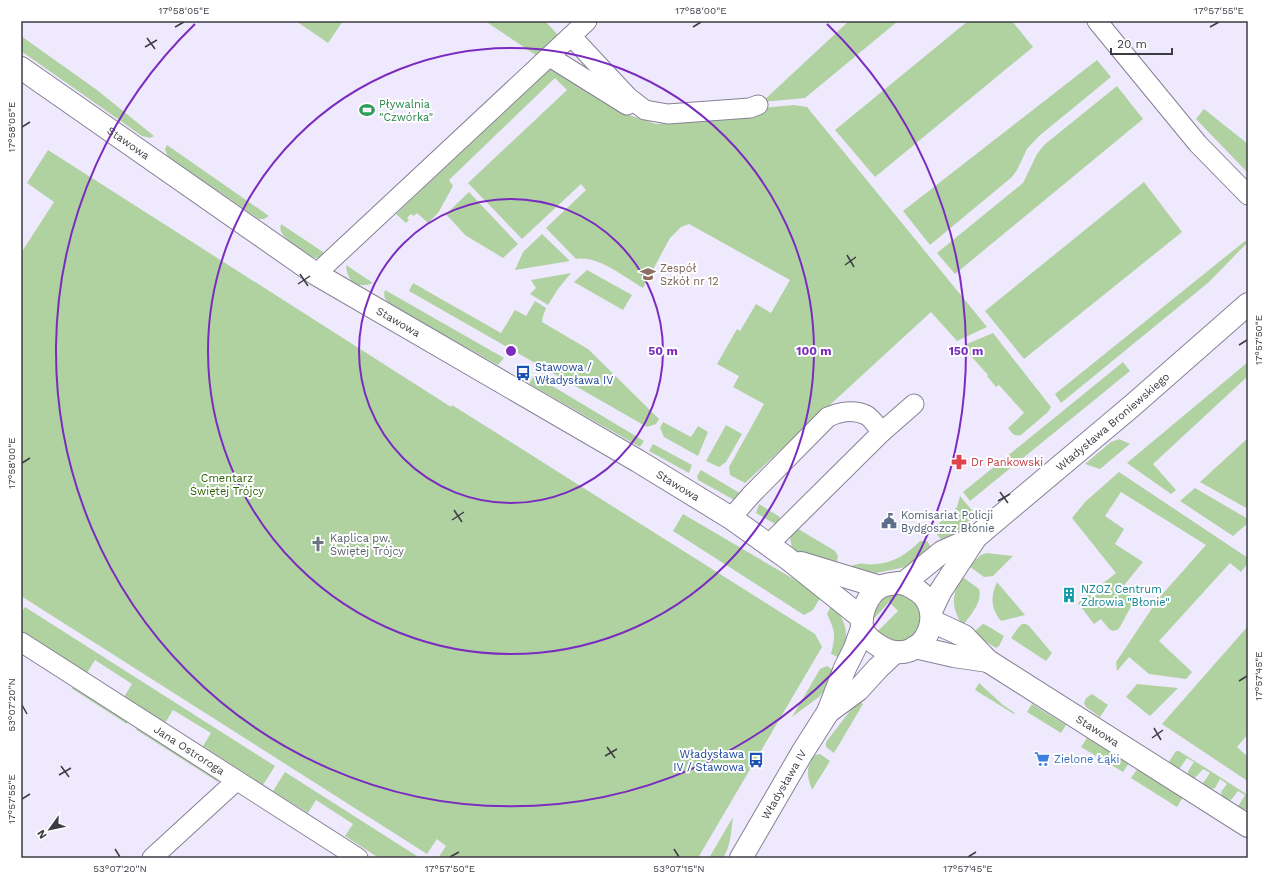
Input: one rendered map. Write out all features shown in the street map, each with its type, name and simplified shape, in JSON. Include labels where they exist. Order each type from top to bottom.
[{"type":"street","points":[[316,274],[588,21]]},
{"type":"street","points":[[1097,21],[1198,144],[1248,195]]},
{"type":"street","points":[[571,36],[628,97],[645,110]]},
{"type":"street","points":[[550,57],[624,104],[645,110],[668,114],[750,108],[758,105]]},
{"type":"street","name":"Stawowa","points":[[21,68],[316,274],[638,461],[731,518],[787,558],[862,623]]},
{"type":"street","name":"Władysława Broniewskiego","points":[[904,583],[942,552],[976,537],[1133,405],[1248,304]]},
{"type":"street","points":[[768,545],[882,432],[914,404]]},
{"type":"street","points":[[731,518],[828,418],[837,413],[855,412],[867,415],[882,432]]},
{"type":"street","name":"Władysława Broniewskiego","points":[[932,616],[940,592],[976,537]]},
{"type":"street","name":"Stawowa","points":[[787,558],[880,587]]},
{"type":"street","points":[[904,583],[919,591],[927,600],[932,616],[930,629],[923,640],[905,650],[885,650],[876,644],[862,623],[865,606],[871,595],[880,587],[888,584],[904,583]]},
{"type":"street","name":"Stawowa","points":[[932,616],[964,636],[988,661],[1248,826]]},
{"type":"street","name":"Władysława IV","points":[[741,858],[802,753],[828,712],[845,668],[855,648],[862,623]]},
{"type":"street","name":"Jana Ostroroga","points":[[21,642],[358,858]]},
{"type":"street","name":"Stawowa","points":[[905,650],[988,661]]},
{"type":"street","name":"Władysława IV","points":[[828,712],[858,690],[878,668],[905,650]]},
{"type":"street","points":[[152,858],[236,781]]},
{"type":"green space","points":[[296,21],[343,21],[328,43]]},
{"type":"green space","points":[[485,21],[545,21],[558,35],[537,56]]},
{"type":"green space","points":[[849,21],[898,21],[805,98],[762,102]]},
{"type":"green space","points":[[968,21],[1012,21],[1033,47],[875,177],[835,130]]},
{"type":"green space","points":[[21,36],[97,90],[154,136],[150,138],[142,136],[21,51]]},
{"type":"green space","points":[[1097,60],[1111,77],[1039,136],[1027,149],[1012,177],[930,245],[903,211]]},
{"type":"green space","points":[[552,68],[626,114],[656,124],[761,115],[761,108],[794,105],[807,107],[987,327],[957,341],[931,312],[745,483],[730,475],[729,467],[764,404],[733,387],[739,376],[717,364],[737,329],[740,331],[756,304],[771,313],[790,280],[689,224],[681,227],[670,238],[643,288],[611,268],[593,260],[576,259],[546,228],[586,190],[581,184],[522,239],[468,183],[567,90],[555,78],[449,180],[453,186],[438,213],[428,223],[417,213],[414,216],[411,214],[407,218],[409,220],[406,223],[396,214],[539,78]]},
{"type":"green space","points":[[1117,86],[1143,119],[955,274],[937,253],[1023,183],[1037,154],[1044,145]]},
{"type":"green space","points":[[1204,109],[1248,144],[1248,173],[1196,119]]},
{"type":"green space","points":[[167,145],[269,216],[264,219],[259,219],[174,161],[167,155],[165,149]]},
{"type":"green space","name":"Cmentarz Świętej Trójcy","points":[[48,150],[451,407],[452,405],[815,634],[822,647],[698,858],[438,858],[446,846],[437,839],[427,854],[21,596],[21,253],[54,202],[27,183]]},
{"type":"green space","points":[[1144,182],[1182,232],[1024,359],[985,311]]},
{"type":"green space","points":[[469,192],[518,244],[503,258],[465,235],[446,214]]},
{"type":"green space","points":[[281,224],[329,256],[316,258],[303,251],[284,236],[280,228]]},
{"type":"green space","points":[[542,234],[570,261],[515,270],[523,252]]},
{"type":"green space","points":[[1245,241],[1247,243],[1209,282],[1061,403],[1055,394]]},
{"type":"green space","points":[[346,265],[373,283],[368,285],[358,285],[354,283],[349,276]]},
{"type":"green space","points":[[587,270],[632,295],[623,310],[574,282]]},
{"type":"green space","points":[[571,273],[558,289],[548,305],[530,294],[536,288],[531,280]]},
{"type":"green space","points":[[413,283],[501,333],[515,310],[526,316],[535,301],[546,308],[542,322],[588,349],[659,419],[656,424],[647,427],[409,291]]},
{"type":"green space","points":[[385,290],[504,358],[498,365],[389,304],[386,301],[384,294]]},
{"type":"green space","points":[[993,333],[1051,407],[1048,412],[1021,435],[1015,435],[1008,428],[1024,413],[999,385],[996,387],[987,376],[988,375],[962,346]]},
{"type":"green space","points":[[1123,362],[1130,371],[970,501],[963,492]]},
{"type":"green space","points":[[1248,362],[1248,376],[1153,464],[1176,490],[1171,494],[1127,463]]},
{"type":"green space","points":[[534,375],[644,441],[640,447],[529,384]]},
{"type":"green space","points":[[663,422],[691,437],[698,426],[708,432],[698,456],[664,437],[660,428]]},
{"type":"green space","points":[[726,425],[742,434],[726,462],[719,467],[706,461]]},
{"type":"green space","points":[[1248,438],[1248,509],[1200,482]]},
{"type":"green space","points":[[1119,439],[1130,444],[1100,469],[1085,464],[1111,442]]},
{"type":"green space","points":[[653,444],[692,465],[689,473],[649,451]]},
{"type":"green space","points":[[701,470],[743,495],[736,501],[698,480],[697,476]]},
{"type":"green space","points":[[1119,472],[1248,558],[1248,563],[1241,572],[1230,563],[1159,641],[1192,672],[1186,679],[1149,674],[1129,657],[1117,671],[1116,662],[1159,598],[1206,545],[1121,492],[1105,516],[1124,529],[1115,544],[1143,562],[1121,589],[1135,599],[1120,627],[1113,631],[1109,629],[1101,619],[1094,624],[1078,603],[1116,573],[1072,518],[1085,502]]},
{"type":"green space","points":[[1195,488],[1248,519],[1248,523],[1233,536],[1180,501]]},
{"type":"green space","points":[[960,496],[975,514],[974,518],[944,543],[936,533],[937,525],[957,507]]},
{"type":"green space","points":[[759,504],[780,517],[777,525],[756,513]]},
{"type":"green space","points":[[683,514],[821,596],[813,610],[804,615],[673,531]]},
{"type":"green space","points":[[795,527],[835,551],[838,556],[836,566],[801,554],[792,549],[790,537]]},
{"type":"green space","points":[[920,541],[927,541],[933,550],[906,567],[876,573],[862,573],[849,567],[858,564],[889,562],[911,550]]},
{"type":"green space","points":[[986,553],[1013,556],[993,576],[984,577],[969,566],[981,555]]},
{"type":"green space","points":[[960,575],[979,589],[980,594],[978,604],[963,626],[954,607],[954,596]]},
{"type":"green space","points":[[997,582],[1025,615],[1001,621],[993,607],[993,593]]},
{"type":"green space","points":[[897,594],[910,599],[915,604],[920,617],[918,630],[913,636],[898,643],[883,637],[878,631],[898,611],[889,602],[873,620],[875,608],[879,601],[887,596]]},
{"type":"green space","points":[[832,604],[841,618],[846,630],[846,643],[842,659],[831,654],[834,642],[834,633],[827,614]]},
{"type":"green space","points":[[25,607],[275,766],[263,785],[203,746],[211,733],[173,710],[165,723],[124,697],[132,684],[95,660],[87,673],[21,631],[21,613]]},
{"type":"green space","points":[[983,624],[1004,636],[999,646],[996,648],[974,634]]},
{"type":"green space","points":[[1022,624],[1029,626],[1052,653],[1046,661],[1011,638]]},
{"type":"green space","points":[[1248,626],[1248,734],[1237,747],[1248,757],[1248,778],[1246,780],[1162,724]]},
{"type":"green space","points":[[827,666],[835,671],[827,687],[819,697],[792,717],[820,669]]},
{"type":"green space","points":[[979,683],[1003,705],[1015,713],[1014,714],[975,690]]},
{"type":"green space","points":[[1137,684],[1178,688],[1150,716],[1126,697]]},
{"type":"green space","points":[[71,688],[75,688],[127,721],[127,724]]},
{"type":"green space","points":[[1092,694],[1108,705],[1100,717],[1086,707],[1084,703],[1086,698]]},
{"type":"green space","points":[[857,702],[861,702],[863,704],[834,753],[826,747],[826,742]]},
{"type":"green space","points":[[1032,704],[1066,725],[1061,733],[1027,712]]},
{"type":"green space","points":[[135,729],[139,729],[218,780],[218,782]]},
{"type":"green space","points":[[1087,738],[1129,763],[1123,772],[1081,747]]},
{"type":"green space","points":[[1176,751],[1179,751],[1248,795],[1248,809],[1241,810],[1237,808],[1245,795],[1238,791],[1231,800],[1223,798],[1221,792],[1227,784],[1220,779],[1215,788],[1211,789],[1204,786],[1203,783],[1210,773],[1203,769],[1195,778],[1188,777],[1188,771],[1194,762],[1187,758],[1180,768],[1168,763]]},
{"type":"green space","points":[[820,754],[830,761],[812,790],[808,776],[808,768],[815,755]]},
{"type":"green space","points":[[1138,768],[1183,797],[1177,807],[1131,778]]},
{"type":"green space","points":[[285,772],[420,858],[408,858],[404,856],[403,858],[379,858],[345,836],[353,824],[316,800],[308,813],[273,791]]},
{"type":"green space","points":[[733,817],[726,853],[723,858],[709,858]]},
{"type":"place","name":"Pływalnia \"Czwórka\"","points":[[367,110]]},
{"type":"place","name":"Zespół Szkół nr 12","points":[[648,274]]},
{"type":"place","name":"Stawowa / Władysława IV","points":[[523,373]]},
{"type":"place","name":"Dr Pankowski","points":[[959,462]]},
{"type":"place","name":"Komisariat Policji Bydgoszcz Błonie","points":[[889,521]]},
{"type":"place","name":"Kaplica pw. Świętej Trójcy","points":[[318,544]]},
{"type":"place","name":"NZOZ Centrum Zdrowia \"Błonie\"","points":[[1069,595]]},
{"type":"place","name":"Zielone Łąki","points":[[1042,759]]},
{"type":"place","name":"Władysława IV / Stawowa","points":[[756,760]]}]
